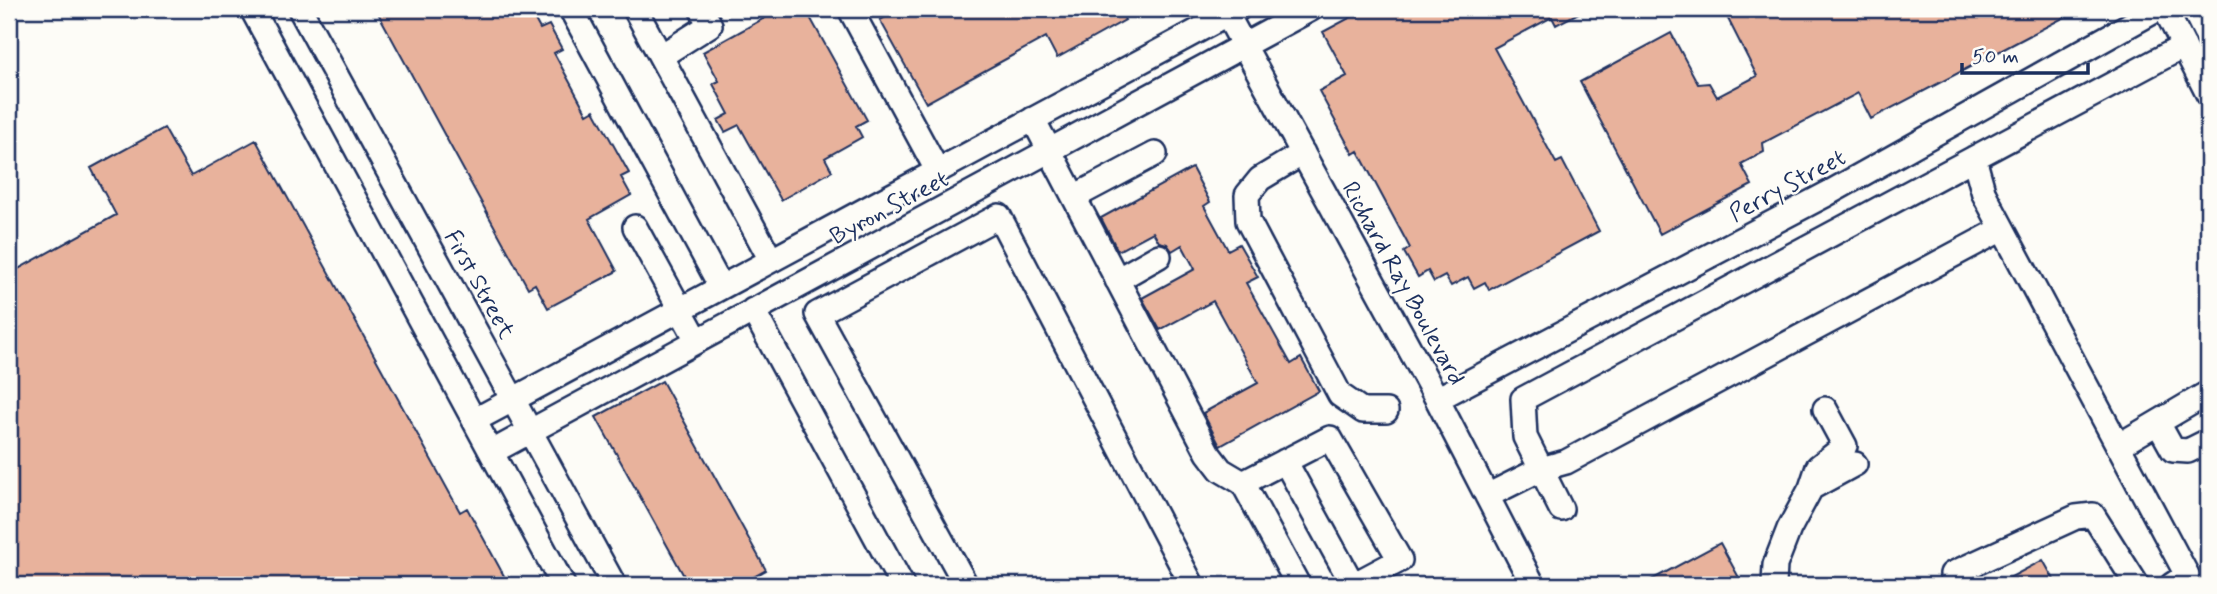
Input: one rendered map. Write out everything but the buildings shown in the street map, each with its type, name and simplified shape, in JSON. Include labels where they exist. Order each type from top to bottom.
[{"type":"street","points":[[252,9],[563,585]]},
{"type":"street","name":"First Street","points":[[300,9],[614,585]]},
{"type":"street","points":[[571,9],[721,287]]},
{"type":"street","points":[[635,9],[771,260]]},
{"type":"street","points":[[661,56],[709,25],[701,9]]},
{"type":"street","points":[[850,9],[928,176],[935,212]]},
{"type":"street","name":"Byron Street","points":[[492,452],[1311,9]]},
{"type":"street","name":"Perry Street","points":[[1437,399],[1826,194],[2158,9]]},
{"type":"street","points":[[2165,9],[2208,94]]},
{"type":"street","name":"Byron Street","points":[[475,420],[1229,11]]},
{"type":"street","name":"Richard Ray Boulevard","points":[[1229,11],[1244,45],[1437,399],[1531,585]]},
{"type":"street","points":[[1561,509],[1525,437],[1522,399],[2184,46]]},
{"type":"street","points":[[1033,119],[1208,453],[1221,470],[1243,483],[1297,585]]},
{"type":"street","points":[[1303,153],[1260,179],[1247,195],[1248,220],[1340,396],[1363,411],[1387,411]]},
{"type":"street","points":[[1074,197],[1155,154]]},
{"type":"street","points":[[1974,158],[1984,194],[2187,575],[2172,585]]},
{"type":"street","points":[[966,585],[817,314],[999,216],[1192,585]]},
{"type":"street","points":[[635,228],[697,340]]},
{"type":"street","points":[[1487,496],[1541,469],[1566,462],[2002,229]]},
{"type":"street","points":[[1117,280],[1159,256]]},
{"type":"street","points":[[753,310],[902,585]]},
{"type":"street","points":[[2118,446],[2208,393]]},
{"type":"street","points":[[1774,585],[1775,565],[1818,467],[1850,455],[1825,409]]},
{"type":"street","points":[[2158,423],[2173,450],[2188,451],[2208,440]]},
{"type":"street","points":[[1243,483],[1285,461],[1331,438],[1400,561],[1353,585],[1285,461]]},
{"type":"street","points":[[1952,574],[2076,517],[2093,515],[2137,585]]}]
